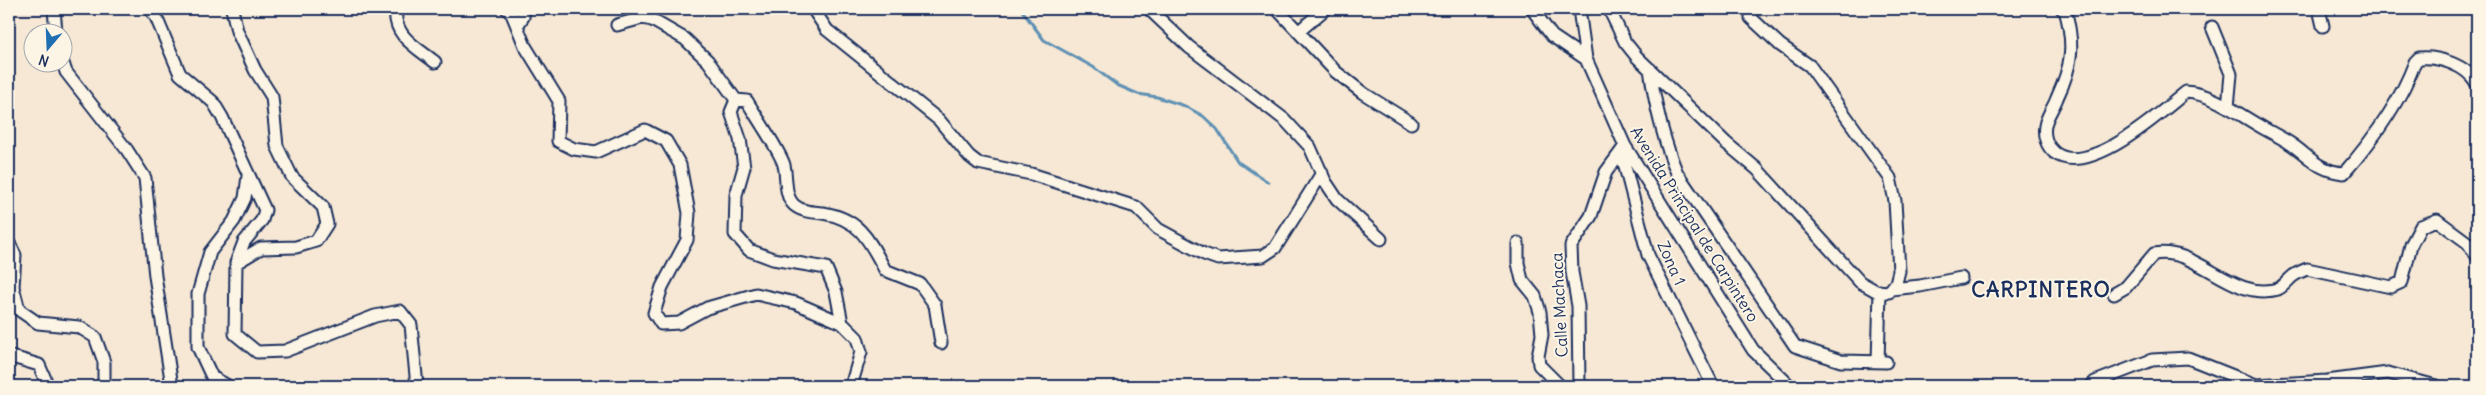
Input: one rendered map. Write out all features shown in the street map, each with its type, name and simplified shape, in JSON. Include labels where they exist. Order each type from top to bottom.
[{"type":"street","points":[[54,9],[55,22]]},
{"type":"street","points":[[150,9],[156,17],[180,74],[213,102],[222,117],[265,210],[262,220],[244,242],[236,263],[235,334],[257,352],[285,351],[375,316],[400,312],[411,325],[417,386]]},
{"type":"street","points":[[232,9],[237,31],[255,70],[272,97],[278,146],[292,178],[323,207],[327,224],[316,241],[296,247],[261,248],[236,263]]},
{"type":"street","points":[[396,9],[395,22],[401,35],[434,62]]},
{"type":"street","points":[[507,9],[526,46],[559,100],[558,141],[574,149],[596,152],[618,140],[645,130],[666,141],[680,165],[689,213],[687,240],[662,288],[654,313],[661,324],[679,323],[706,308],[756,294],[796,303],[842,323],[857,338],[861,352],[851,386]]},
{"type":"street","points":[[517,26],[523,17],[524,9]]},
{"type":"street","points":[[813,9],[827,30],[939,120],[968,156],[978,163],[1031,174],[1136,207],[1158,229],[1204,254],[1218,259],[1263,256],[1275,248],[1322,173]]},
{"type":"street","points":[[1149,9],[1189,47],[1285,120],[1310,147],[1337,199],[1381,239]]},
{"type":"street","points":[[1277,9],[1336,72],[1363,93],[1411,123]]},
{"type":"street","points":[[1298,32],[1325,9]]},
{"type":"street","points":[[1532,9],[1552,36],[1586,59]]},
{"type":"street","name":"Avenida Principal de Carpintero","points":[[1579,9],[1586,59],[1625,146],[1753,350],[1790,386]]},
{"type":"street","points":[[1610,9],[1625,42],[1726,143],[1757,169],[1860,282],[1886,290],[1961,278]]},
{"type":"street","points":[[1752,9],[1750,18],[1780,45],[1810,66],[1890,178],[1895,201],[1898,270],[1896,283],[1886,290]]},
{"type":"street","points":[[2062,9],[2065,10],[2070,30],[2069,74],[2045,126],[2046,142],[2059,156],[2070,159],[2085,157],[2130,137],[2186,92],[2213,98],[2289,142],[2308,159],[2330,172],[2344,173],[2366,147],[2389,112],[2414,62],[2419,58],[2441,59],[2461,69],[2477,84]]},
{"type":"street","points":[[2319,9],[2323,26]]},
{"type":"street","points":[[617,25],[642,18],[652,20],[684,39],[708,61],[736,100],[747,101],[783,162],[788,195],[792,204],[801,210],[829,214],[854,223],[872,246],[885,270],[920,284],[935,305],[941,343]]},
{"type":"street","points":[[2212,27],[2231,74],[2228,107]]},
{"type":"street","points":[[1650,69],[1656,109],[1667,150],[1677,173],[1795,346],[1841,361],[1882,362],[1886,290]]},
{"type":"street","points":[[66,72],[127,150],[145,178],[155,276],[172,386]]},
{"type":"street","points":[[736,100],[731,112],[740,138],[744,167],[736,195],[735,234],[749,250],[773,259],[826,268],[836,292],[842,323]]},
{"type":"street","name":"Calle Machaca","points":[[1578,386],[1578,306],[1570,257],[1571,246],[1591,216],[1606,172],[1625,146]]},
{"type":"street","name":"Zona 1","points":[[1625,146],[1624,163],[1648,255],[1713,386]]},
{"type":"street","points":[[228,386],[212,377],[198,347],[198,294],[210,252],[234,221],[245,198],[248,176]]},
{"type":"street","points":[[2114,294],[2126,287],[2154,254],[2166,252],[2182,256],[2230,283],[2258,290],[2280,289],[2294,274],[2307,269],[2391,288],[2402,282],[2411,245],[2421,226],[2438,220],[2468,243],[2477,256]]},
{"type":"street","points":[[9,243],[15,256],[13,287],[19,310],[38,323],[79,327],[95,337],[104,362],[104,386]]},
{"type":"street","points":[[1518,243],[1518,263],[1522,280],[1535,296],[1540,312],[1542,335],[1538,356],[1539,365],[1560,386]]},
{"type":"street","points":[[9,356],[39,365],[48,386]]},
{"type":"street","points":[[2091,386],[2095,382],[2152,360],[2188,358],[2256,385],[2296,385],[2388,373],[2436,386]]},
{"type":"waterway","points":[[1021,9],[1044,40],[1093,67],[1117,85],[1138,94],[1157,97],[1185,106],[1203,116],[1217,129],[1238,162],[1268,182]]},
{"type":"district","name":"CARPINTERO","points":[[2041,289]]}]
